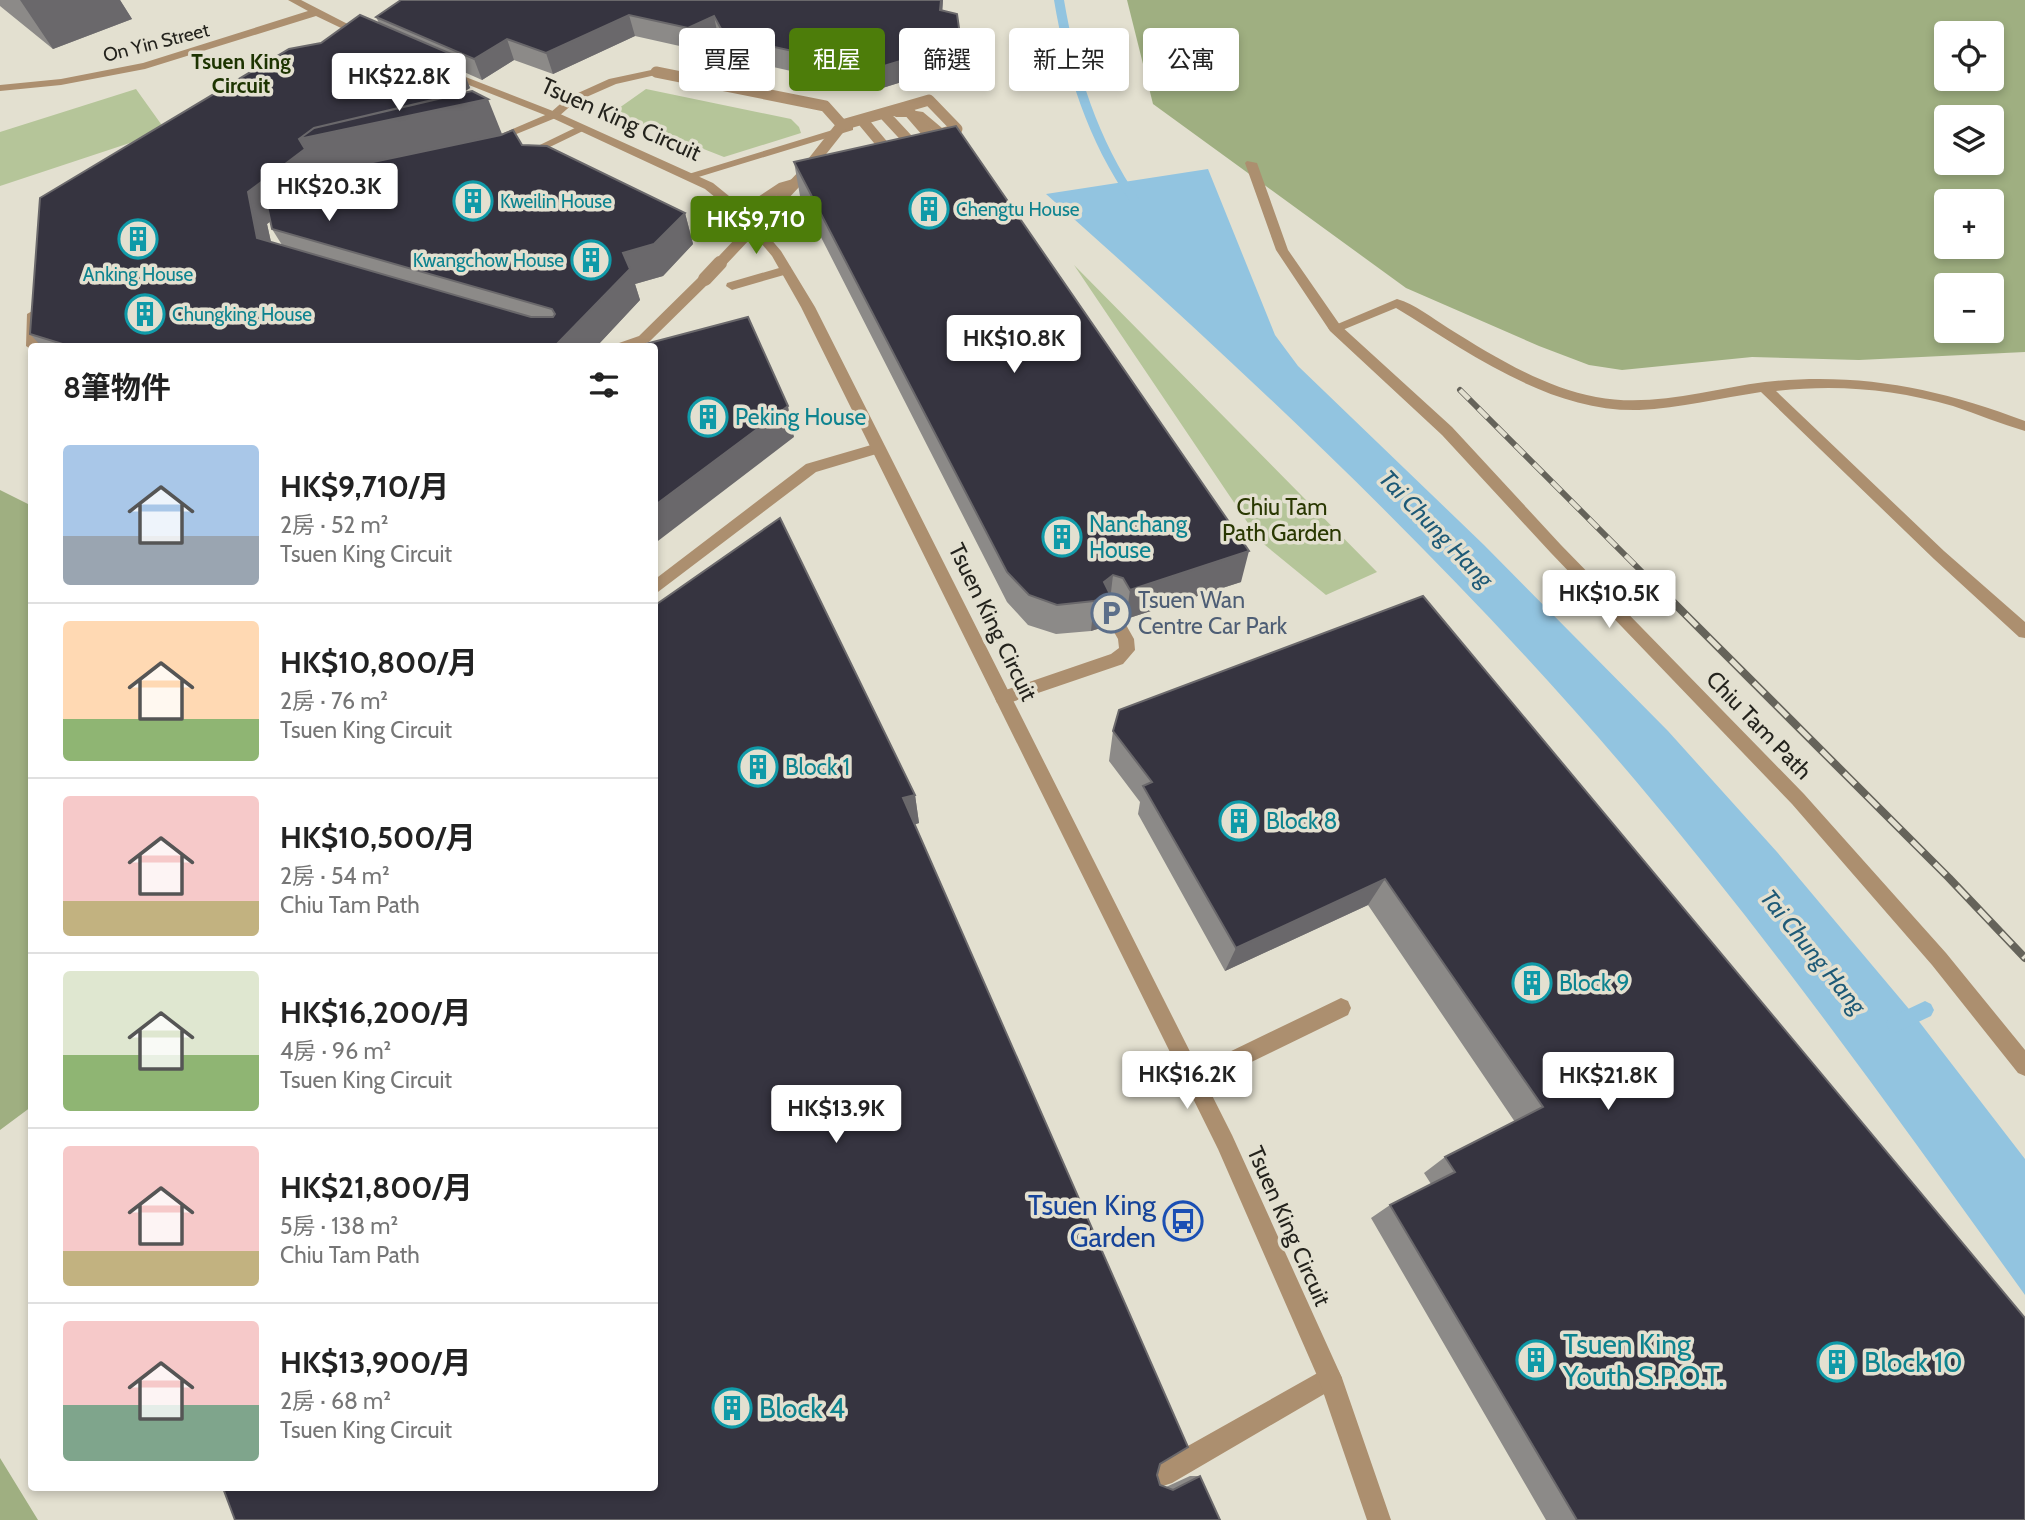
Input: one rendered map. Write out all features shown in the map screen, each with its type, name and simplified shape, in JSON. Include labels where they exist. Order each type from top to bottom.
[{"type":"street","points":[[293,0],[375,41]]},
{"type":"street","name":"On Yin Street","points":[[0,88],[61,82],[145,66],[317,12]]},
{"type":"street","name":"Tsuen King Circuit","points":[[428,65],[554,115],[709,186],[741,212],[777,254],[808,307],[1195,1079],[1331,1378],[1379,1520]]},
{"type":"street","points":[[482,145],[554,115],[571,100],[613,81],[656,72],[825,106],[842,125]]},
{"type":"street","points":[[634,343],[643,340],[705,279],[801,177],[842,125],[929,100],[957,129],[877,154]]},
{"type":"street","points":[[905,107],[931,137]]},
{"type":"street","points":[[688,176],[905,111],[921,113],[938,130],[932,140],[877,154]]},
{"type":"street","points":[[884,114],[911,143]]},
{"type":"street","points":[[862,120],[877,154]]},
{"type":"street","points":[[509,162],[581,128]]},
{"type":"street","name":"Chiu Tam Path","points":[[1251,163],[1282,250],[1335,328],[1447,430],[1556,549],[1798,799],[1939,959],[2025,1066]]},
{"type":"street","points":[[741,212],[783,186],[823,172],[801,177]]},
{"type":"street","points":[[732,286],[786,270]]},
{"type":"street","points":[[33,343],[35,295]]},
{"type":"street","points":[[1335,328],[1397,303],[1551,390],[1596,402],[1643,406],[1764,387],[1829,382],[1871,385],[1926,396],[2025,426]]},
{"type":"street","points":[[1764,387],[2025,632]]},
{"type":"street","points":[[658,586],[811,468],[878,447]]},
{"type":"street","points":[[1003,698],[1117,659],[1127,650],[1126,639],[1111,613]]},
{"type":"street","points":[[1195,1079],[1341,1009]]},
{"type":"street","points":[[1163,1474],[1331,1378]]},
{"type":"green space","points":[[1127,0],[2025,0],[2025,352],[1859,360],[1752,357],[1622,370],[1589,365],[1406,288],[1153,104],[1150,91],[1239,91],[1239,28],[1143,28],[1143,64]]},
{"type":"green space","points":[[136,89],[166,131],[0,186],[0,132]]},
{"type":"green space","points":[[646,89],[791,119],[801,133],[724,157],[612,113]]},
{"type":"green space","name":"Chiu Tam Path Garden","points":[[1074,265],[1377,572],[1326,595],[1260,541]]},
{"type":"green space","points":[[0,490],[28,504],[28,1109],[0,1130]]},
{"type":"green space","points":[[0,1458],[38,1520],[0,1520]]},
{"type":"water","points":[[1208,169],[1275,335],[1298,366],[1484,545],[1668,731],[1777,852],[1914,1015],[2025,1159],[2025,1295],[1883,1098],[1737,905],[1567,702],[1351,476],[1200,333],[1046,194]]},
{"type":"building","points":[[401,0],[941,0],[940,10],[957,14],[959,28],[899,28],[899,61],[885,66],[885,28],[789,28],[789,50],[775,47],[775,28],[721,28],[714,16],[688,28],[629,15],[546,53],[507,39],[474,59],[376,17]]},
{"type":"building","points":[[360,15],[458,57],[415,83],[445,97],[314,128],[299,139],[305,149],[248,192],[257,238],[531,317],[553,317],[555,314],[552,309],[272,229],[265,197],[288,180],[501,135],[513,130],[522,145],[547,146],[685,213],[654,244],[623,253],[630,269],[558,343],[59,343],[30,334],[40,198],[289,49],[321,43]]},
{"type":"building","points":[[472,91],[488,99],[299,139],[314,128]]},
{"type":"building","points":[[956,126],[1249,551],[1130,590],[1123,578],[1113,575],[1104,582],[1111,596],[1094,601],[1057,605],[1029,595],[1007,572],[794,162]]},
{"type":"building","points":[[748,317],[788,406],[658,503],[658,343],[649,343]]},
{"type":"building","points":[[780,518],[915,795],[903,798],[1188,1447],[1160,1464],[1157,1475],[1160,1485],[1173,1490],[1200,1476],[1220,1520],[235,1520],[224,1491],[658,1491],[658,603]]},
{"type":"building","points":[[1423,596],[2025,1318],[2025,1520],[1577,1520],[1390,1205],[1455,1172],[1445,1157],[1543,1107],[1385,879],[1236,948],[1143,786],[1152,782],[1113,731],[1119,710]]},
{"type":"waterway","name":"Tai Chung Hang","points":[[1059,0],[1069,50],[1085,104],[1107,156],[1134,199]]},
{"type":"waterway","points":[[1895,1024],[1925,1010]]},
{"type":"railway","points":[[1460,390],[1664,594]]},
{"type":"railway","points":[[1663,592],[1949,878],[2025,958]]},
{"type":"place","name":"Kweilin House","points":[[473,201]]},
{"type":"place","name":"Chengtu House","points":[[929,209]]},
{"type":"place","name":"Anking House","points":[[138,239]]},
{"type":"place","name":"Kwangchow House","points":[[591,260]]},
{"type":"place","name":"Chungking House","points":[[145,314]]},
{"type":"place","name":"Peking House","points":[[708,417]]},
{"type":"place","name":"Nanchang House","points":[[1062,537]]},
{"type":"place","name":"Tsuen Wan Centre Car Park","points":[[1111,613]]},
{"type":"place","name":"Block 1","points":[[758,767]]},
{"type":"place","name":"Block 8","points":[[1239,821]]},
{"type":"place","name":"Block 9","points":[[1532,983]]},
{"type":"place","name":"Tsuen King Garden","points":[[1183,1221]]},
{"type":"place","name":"Tsuen King Youth S.P.O.T.","points":[[1536,1360]]},
{"type":"place","name":"Block 10","points":[[1837,1362]]},
{"type":"place","name":"Block 4","points":[[732,1408]]},
{"type":"district","name":"Tsuen King Circuit","points":[[241,74]]}]
